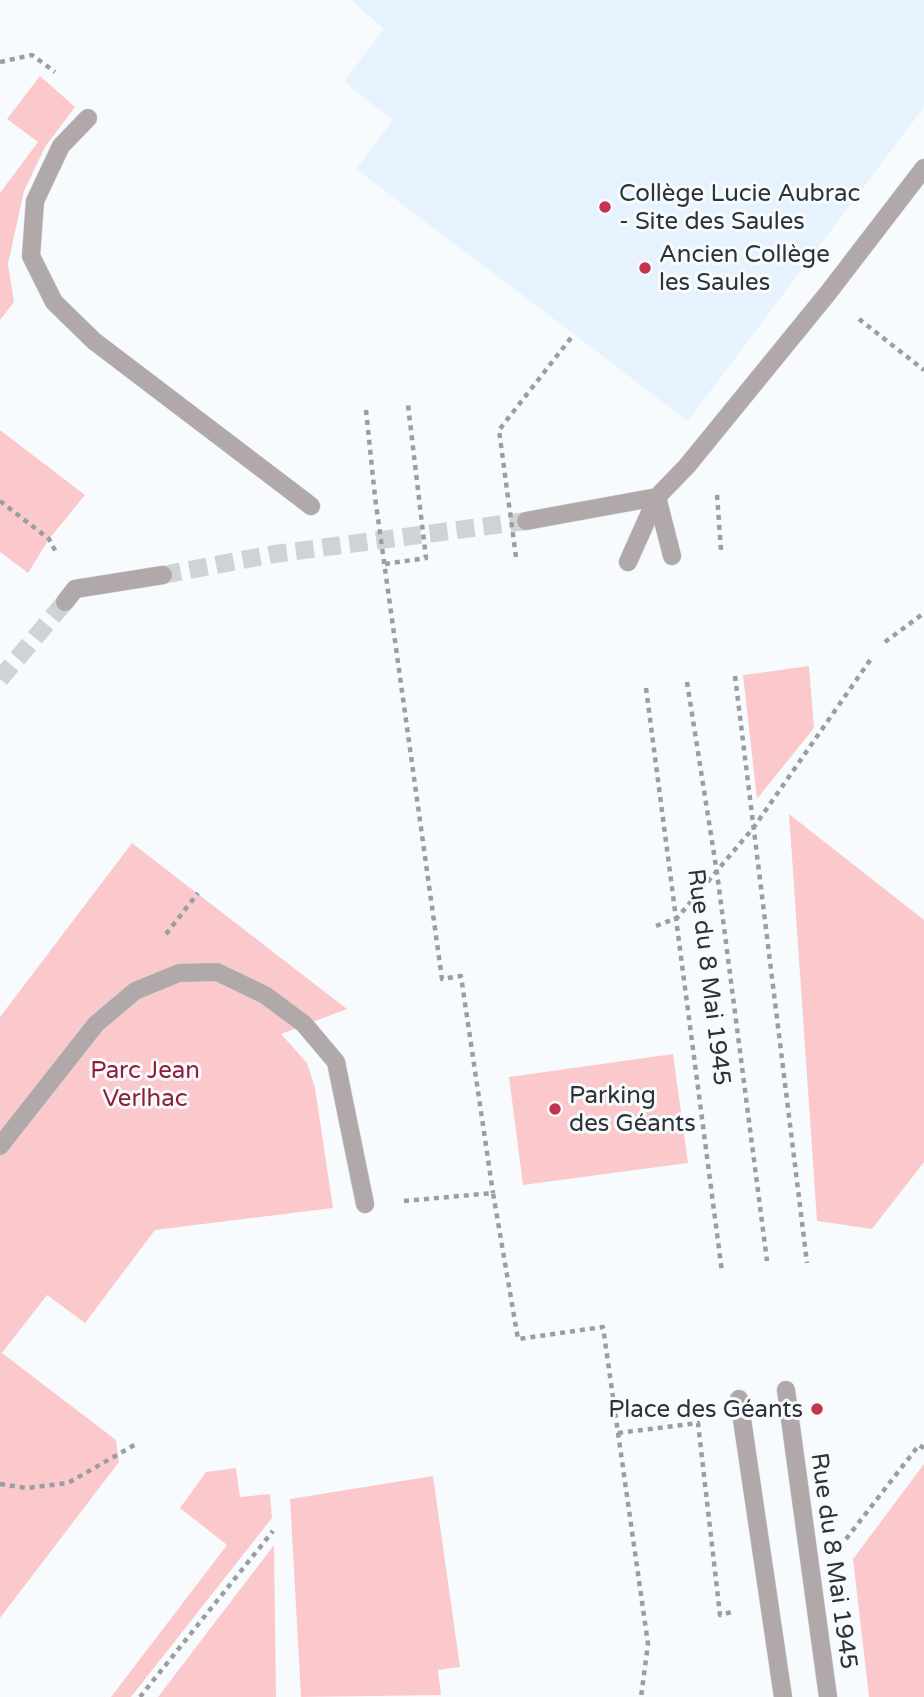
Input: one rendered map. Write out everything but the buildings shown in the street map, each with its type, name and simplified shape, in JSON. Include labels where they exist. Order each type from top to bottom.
[{"type":"street","points":[[88,118],[61,146],[35,201],[31,256],[54,302],[94,341],[311,506]]},
{"type":"street","points":[[628,562],[657,497],[687,466],[828,293],[924,169]]},
{"type":"street","points":[[526,521],[657,497]]},
{"type":"street","points":[[657,497],[672,556]]},
{"type":"street","points":[[70,595],[163,575]]},
{"type":"street","points":[[0,1146],[96,1024],[135,991],[179,973],[217,972],[265,995],[304,1024],[336,1062],[365,1204]]},
{"type":"street","name":"Rue du 8 Mai 1945","points":[[786,1390],[828,1697]]},
{"type":"street","points":[[739,1399],[783,1697]]},
{"type":"path","points":[[0,62],[32,55],[55,72]]},
{"type":"path","points":[[828,293],[924,370]]},
{"type":"path","points":[[516,557],[499,430],[573,334]]},
{"type":"path","points":[[385,564],[426,558],[408,405]]},
{"type":"path","points":[[366,410],[442,979],[461,976],[518,1339],[603,1327],[648,1644],[641,1697]]},
{"type":"path","points":[[0,501],[50,539],[70,595]]},
{"type":"path","points":[[885,642],[924,614]]},
{"type":"path","points":[[656,926],[677,918],[754,827],[873,656]]},
{"type":"path","points":[[735,676],[807,1263]]},
{"type":"path","name":"Rue du 8 Mai 1945","points":[[687,682],[716,873],[767,1261]]},
{"type":"path","name":"Rue du 8 Mai 1945","points":[[646,688],[722,1272]]},
{"type":"path","points":[[190,904],[198,893]]},
{"type":"path","points":[[365,1204],[493,1193]]},
{"type":"path","points":[[618,1433],[698,1423],[720,1615]]},
{"type":"path","points":[[0,1484],[27,1488],[68,1483],[136,1444]]},
{"type":"path","points":[[140,1697],[213,1602],[273,1531]]},
{"type":"shaded area","name":"Ancien Collège les Saules","points":[[351,0],[924,0],[924,107],[688,421],[356,169],[393,120],[344,82],[384,29]]},
{"type":"green space","points":[[40,76],[75,107],[45,147],[24,191],[8,264],[14,302],[0,320],[0,193],[38,142],[7,119]]},
{"type":"green space","points":[[0,430],[85,495],[49,539],[28,573],[0,552]]},
{"type":"green space","points":[[809,666],[814,728],[757,799],[743,675]]},
{"type":"green space","points":[[789,814],[924,920],[924,1162],[872,1229],[817,1221]]},
{"type":"green space","name":"Parc Jean Verlhac","points":[[132,843],[347,1009],[281,1034],[307,1063],[315,1088],[333,1208],[155,1230],[85,1323],[47,1295],[2,1353],[116,1440],[119,1462],[0,1618],[0,1017]]},
{"type":"green space","points":[[673,1054],[688,1163],[523,1185],[509,1077]]},
{"type":"green space","points":[[924,1464],[924,1697],[869,1697],[853,1559]]},
{"type":"green space","points":[[236,1468],[240,1497],[270,1494],[272,1518],[131,1697],[111,1697],[227,1545],[180,1508],[206,1472]]},
{"type":"green space","points":[[433,1476],[460,1667],[438,1670],[441,1695],[301,1697],[290,1499]]},
{"type":"green space","points":[[274,1545],[276,1697],[158,1697]]},
{"type":"tunnel","points":[[163,575],[274,554],[526,521]]},
{"type":"tunnel","points":[[0,679],[65,602]]},
{"type":"place","name":"Collège Lucie Aubrac - Site des Saules","points":[[605,207]]},
{"type":"place","name":"Ancien Collège les Saules","points":[[645,268]]},
{"type":"place","name":"Parking des Géants","points":[[555,1109]]},
{"type":"place","name":"Place des Géants","points":[[817,1409]]}]
